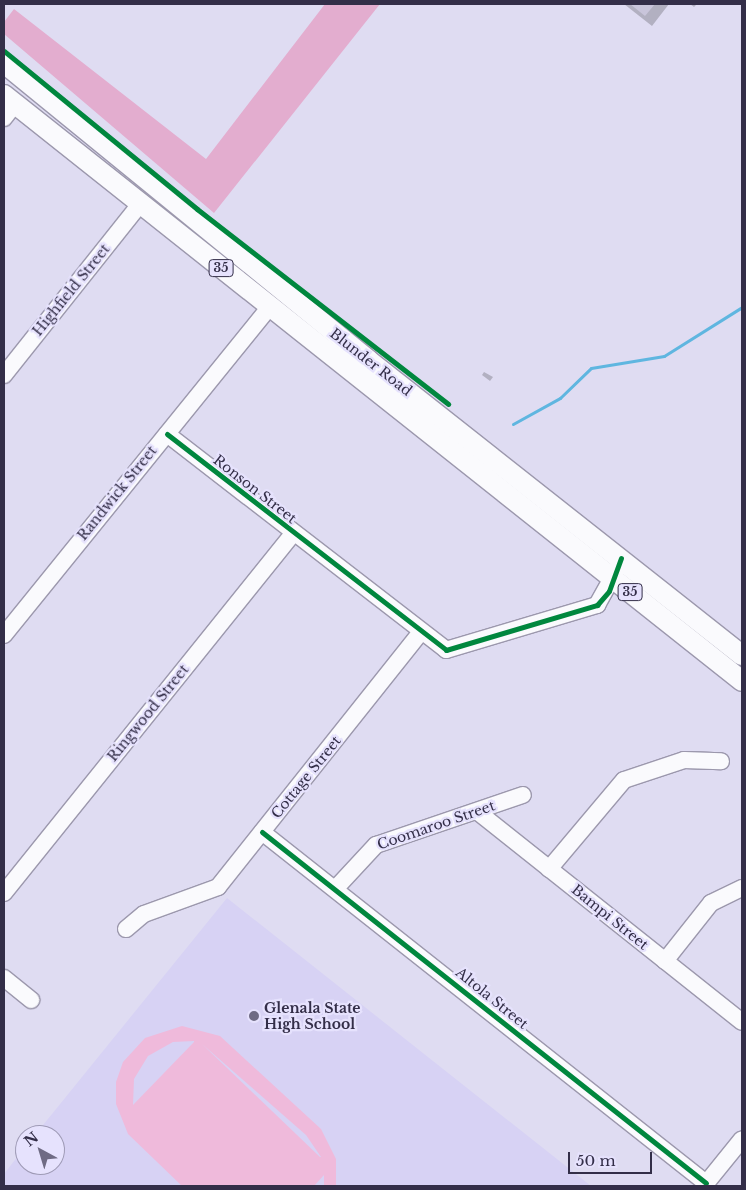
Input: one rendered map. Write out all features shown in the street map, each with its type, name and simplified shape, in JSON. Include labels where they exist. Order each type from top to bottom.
[{"type":"main road","name":"Blunder Road","points":[[4,63],[368,360],[742,655]]},
{"type":"main road","name":"Blunder Road","points":[[8,105],[270,307],[742,682]]},
{"type":"street","name":"Highfield Street","points":[[4,375],[139,205]]},
{"type":"street","name":"Randwick Street","points":[[4,635],[270,307]]},
{"type":"street","name":"Ronson Street","points":[[167,434],[440,648],[453,651],[597,606],[615,580],[621,558]]},
{"type":"street","name":"Ringwood Street","points":[[4,893],[293,533]]},
{"type":"street","name":"Cottage Street","points":[[126,929],[144,914],[218,887],[420,633]]},
{"type":"street","points":[[549,869],[624,780],[684,760],[721,761]]},
{"type":"street","name":"Coomaroo Street","points":[[336,888],[376,845],[478,812],[523,795]]},
{"type":"street","name":"Bampi Street","points":[[478,812],[742,1022]]},
{"type":"street","name":"Altola Street","points":[[262,832],[336,888],[705,1185]]},
{"type":"street","points":[[665,961],[711,903],[742,888]]},
{"type":"street","points":[[4,978],[31,1000]]},
{"type":"street","points":[[705,1185],[742,1139]]},
{"type":"shaded area","points":[[325,4],[380,4],[214,213],[4,34],[4,22],[14,9],[206,159]]},
{"type":"shaded area","name":"Glenala State High School","points":[[227,898],[591,1186],[4,1186],[4,1174],[15,1160],[15,1175],[65,1175],[65,1125],[43,1125]]},
{"type":"shaded area","points":[[182,1026],[220,1036],[321,1129],[336,1159],[336,1186],[324,1186],[324,1175],[314,1186],[182,1186],[128,1134],[116,1104],[116,1082],[123,1062],[145,1038]],"holes":[[[173,1042],[194,1042],[133,1105],[134,1079],[148,1056]],[[202,1044],[306,1135],[321,1157],[320,1157]]]},
{"type":"building","points":[[630,4],[655,4],[645,16]]},
{"type":"waterway","points":[[513,424],[560,398],[591,368],[664,356],[742,307]]},
{"type":"cycle path","points":[[4,51],[197,209],[448,404]]},
{"type":"cycle path","points":[[167,434],[446,650],[597,605],[609,591],[621,558]]},
{"type":"cycle path","points":[[262,832],[706,1183]]},
{"type":"place","name":"Glenala State High School","points":[[254,1016]]}]
